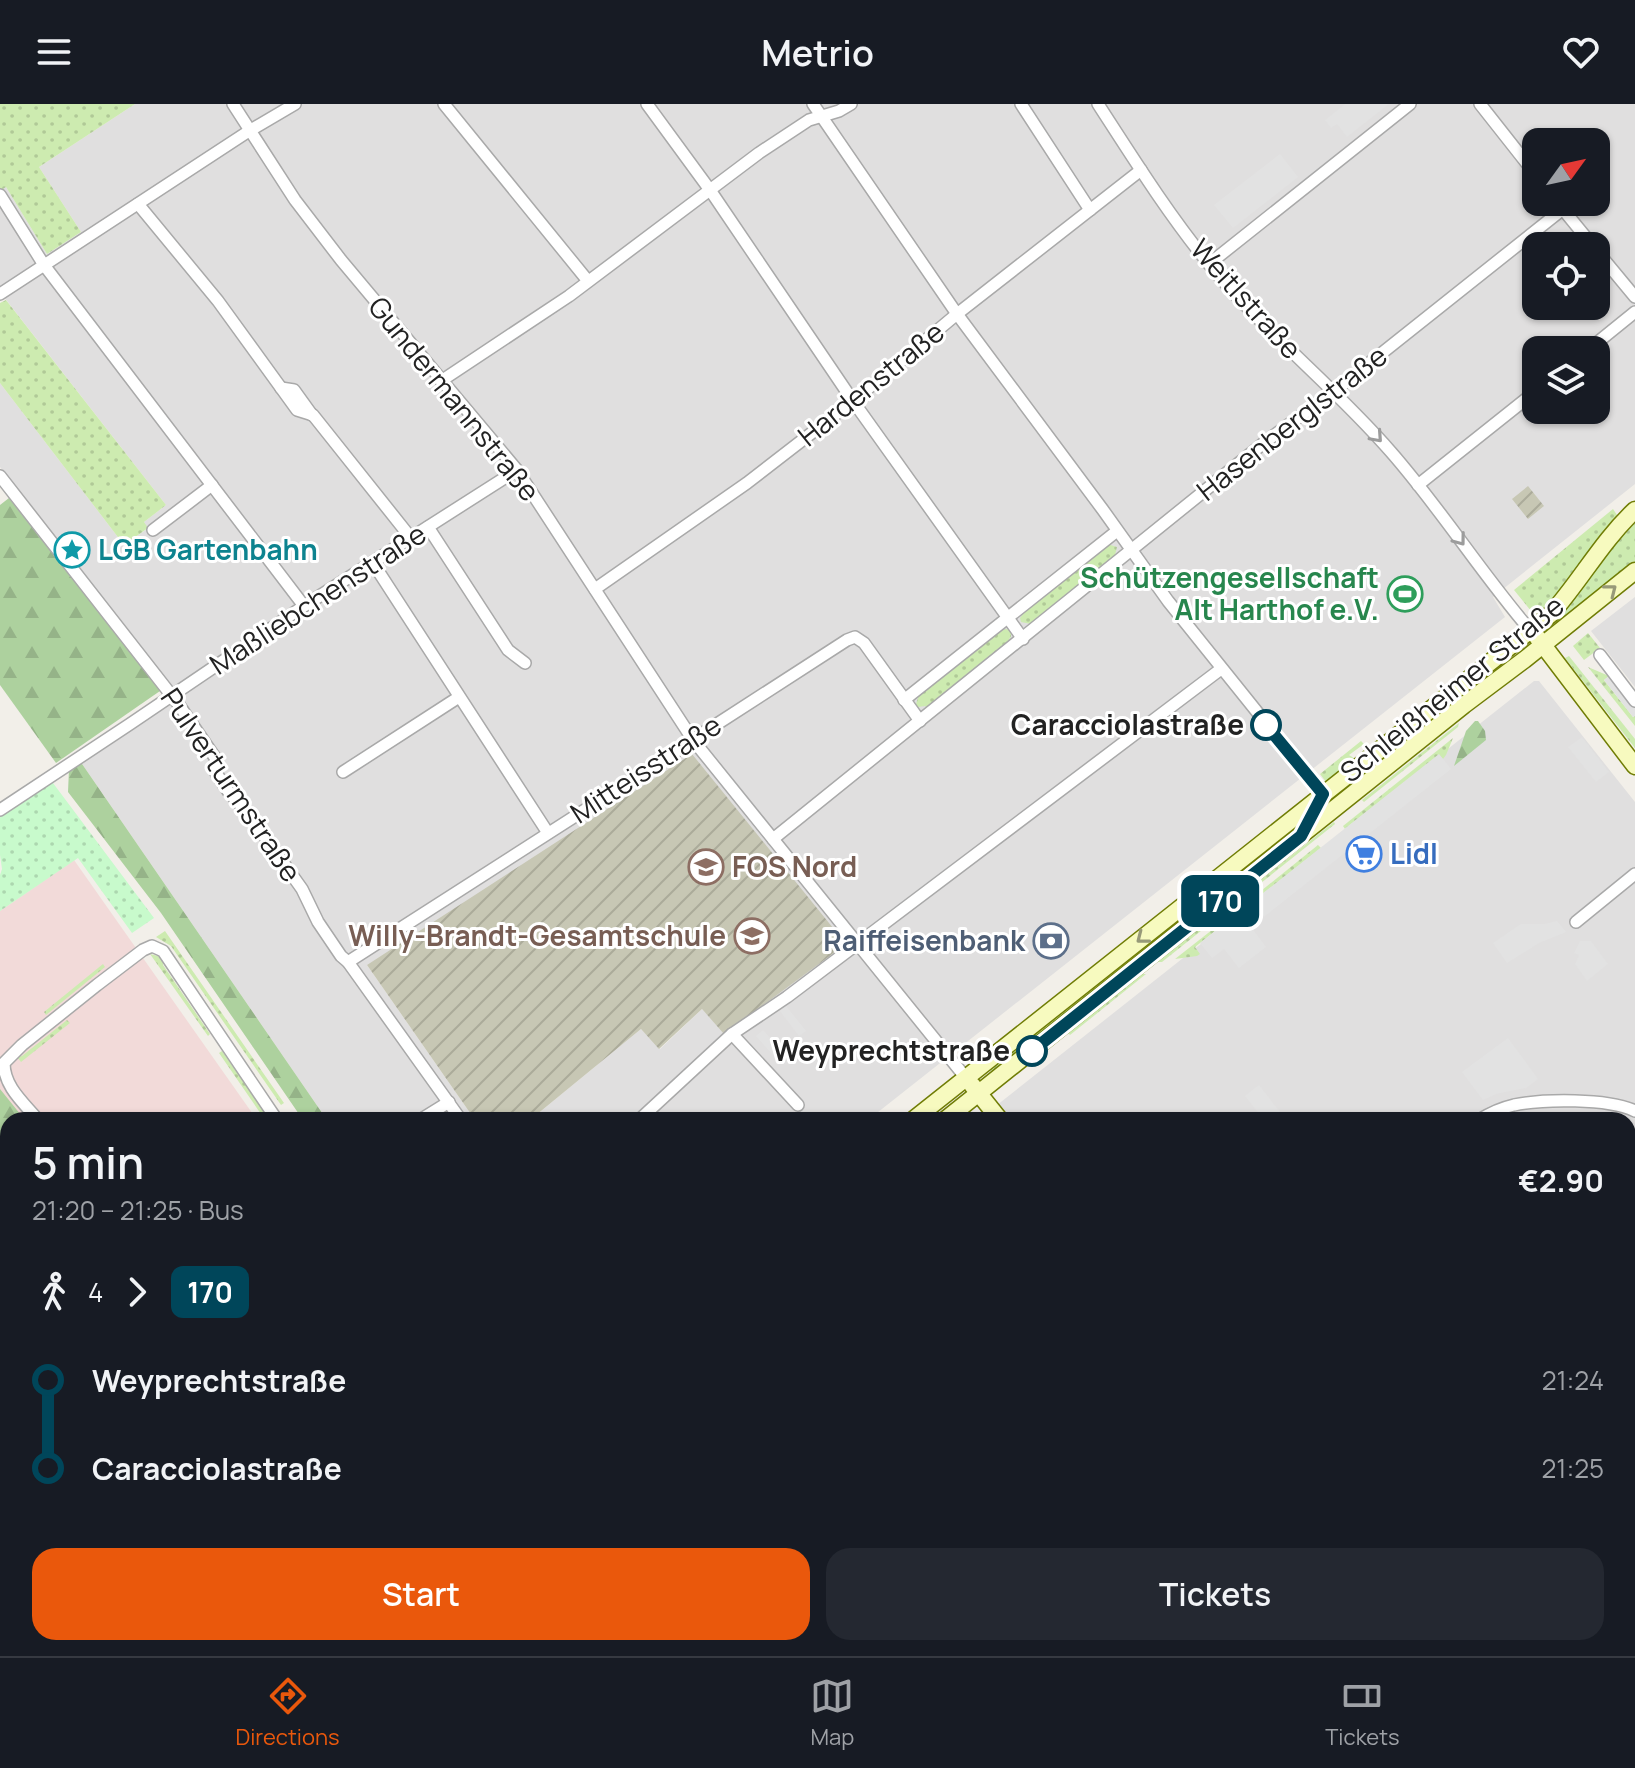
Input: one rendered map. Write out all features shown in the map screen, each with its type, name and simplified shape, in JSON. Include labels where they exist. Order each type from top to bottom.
[{"type":"main road","name":"Schleißheimer Straße","points":[[923,1112],[1551,614],[1602,545],[1635,510]]},
{"type":"main road","name":"Schleißheimer Straße","points":[[955,1112],[1635,571]]},
{"type":"main road","points":[[1530,630],[1635,766]]},
{"type":"main road","points":[[1460,686],[1472,688],[1471,700]]},
{"type":"main road","points":[[966,1078],[994,1112]]},
{"type":"street","name":"Gundermannstraße","points":[[233,104],[295,200],[344,265],[517,470],[693,740],[966,1078]]},
{"type":"street","points":[[0,294],[295,104]]},
{"type":"street","points":[[444,104],[588,281]]},
{"type":"street","points":[[647,104],[1023,639]]},
{"type":"street","points":[[813,104],[957,314],[1130,551],[1323,794],[1301,836]]},
{"type":"street","points":[[441,381],[588,281],[759,153],[809,120],[851,104]]},
{"type":"street","points":[[1021,104],[1090,210]]},
{"type":"street","name":"Weitlstraße","points":[[1098,104],[1209,264],[1364,423],[1418,485],[1530,630]]},
{"type":"street","points":[[1209,264],[1410,104]]},
{"type":"street","points":[[1480,104],[1522,157]]},
{"type":"street","name":"Hardenstraße","points":[[595,589],[710,510],[853,401],[957,314],[1141,170]]},
{"type":"street","points":[[0,195],[44,265],[304,606]]},
{"type":"street","points":[[138,204],[218,301],[297,410],[313,415],[411,538]]},
{"type":"street","name":"Hasenberglstraße","points":[[773,839],[1265,442],[1333,392],[1548,216]]},
{"type":"street","points":[[1568,216],[1581,232]]},
{"type":"street","points":[[1610,267],[1635,297]]},
{"type":"street","points":[[1605,336],[1635,312]]},
{"type":"street","points":[[1418,485],[1522,402]]},
{"type":"street","name":"Maßliebchenstraße","points":[[0,810],[304,606],[517,470]]},
{"type":"street","name":"Pulverturmstraße","points":[[0,476],[179,705],[216,759],[216,773],[231,796],[247,812],[302,889],[318,922],[341,956],[456,1112]]},
{"type":"street","points":[[153,530],[212,485]]},
{"type":"street","points":[[428,527],[508,650],[525,663]]},
{"type":"street","points":[[904,700],[1117,531]]},
{"type":"street","points":[[373,563],[548,833]]},
{"type":"street","name":"Mitteisstraße","points":[[348,962],[847,640],[855,637],[864,643],[920,721]]},
{"type":"street","points":[[1600,655],[1635,701]]},
{"type":"street","points":[[648,1112],[732,1034],[787,997],[1221,669]]},
{"type":"street","points":[[343,772],[459,697]]},
{"type":"street","points":[[1576,922],[1635,874]]},
{"type":"street","points":[[31,1112],[11,1088],[4,1063],[86,994],[152,946],[163,951],[272,1112]]},
{"type":"street","points":[[732,1034],[798,1105]]},
{"type":"street","points":[[433,1112],[449,1102]]},
{"type":"street","points":[[1496,1112],[1528,1103],[1603,1103],[1621,1105],[1635,1111]]},
{"type":"shaded area","points":[[135,104],[1635,104],[1635,484],[1493,597],[1505,617],[878,1112],[540,1112],[641,1029],[660,1049],[702,1009],[724,1033],[845,944],[367,965],[469,1112],[321,1112],[80,761],[178,699],[0,467],[0,383],[124,545],[147,529],[144,522],[166,505],[0,292],[0,191],[6,187],[47,254],[81,232],[39,167]]},
{"type":"shaded area","points":[[1345,104],[1389,104],[1347,137],[1337,124],[1331,128],[1325,120]]},
{"type":"shaded area","points":[[1280,154],[1298,177],[1233,228],[1214,205]]},
{"type":"shaded area","points":[[1528,486],[1544,506],[1528,519],[1512,499]]},
{"type":"shaded area","points":[[1635,597],[1635,687],[1591,631]]},
{"type":"shaded area","points":[[1609,676],[1635,708],[1635,716],[1604,680]]},
{"type":"shaded area","points":[[1534,681],[1539,681],[1635,802],[1635,1112],[988,1112]]},
{"type":"shaded area","points":[[176,706],[214,764],[207,770],[168,712]]},
{"type":"shaded area","points":[[1582,737],[1609,772],[1596,782],[1568,747]]},
{"type":"shaded area","points":[[692,754],[846,944],[724,1034],[702,1009],[659,1049],[641,1029],[540,1112],[469,1112],[367,965]]},
{"type":"shaded area","points":[[1439,754],[1451,769],[1251,927],[1266,947],[1239,968],[1224,949],[1212,958],[1200,943]]},
{"type":"shaded area","points":[[74,860],[251,1112],[10,1112],[0,1100],[0,911]]},
{"type":"shaded area","points":[[1557,921],[1566,932],[1539,943],[1507,963],[1493,943],[1521,924]]},
{"type":"shaded area","points":[[1580,941],[1591,941],[1608,964],[1587,981],[1575,964],[1579,955],[1574,953]]},
{"type":"shaded area","points":[[786,1006],[806,1031],[799,1036],[780,1011]]},
{"type":"shaded area","points":[[763,1030],[788,1058],[781,1064],[756,1036]]},
{"type":"shaded area","points":[[1508,1038],[1538,1079],[1526,1088],[1483,1100],[1462,1072]]},
{"type":"shaded area","points":[[1259,1085],[1280,1112],[1258,1112],[1245,1096]]},
{"type":"green space","points":[[0,104],[135,104],[39,167],[81,232],[47,254],[6,187],[0,191]]},
{"type":"green space","points":[[6,300],[166,505],[144,522],[148,528],[124,545],[0,383],[0,303]]},
{"type":"green space","points":[[9,498],[160,691],[56,763],[0,685],[0,505]]},
{"type":"green space","points":[[1613,509],[1617,515],[1562,587],[1542,610],[1537,606],[1531,611],[1514,590]]},
{"type":"green space","points":[[1635,515],[1635,563],[1558,625],[1554,621],[1584,586]]},
{"type":"green space","points":[[1107,544],[1117,547],[1117,557],[1031,624],[1021,622],[1021,612]]},
{"type":"green space","points":[[1001,628],[1011,632],[1011,641],[927,708],[918,707],[916,695]]},
{"type":"green space","points":[[1588,633],[1600,648],[1584,660],[1573,646]]},
{"type":"green space","points":[[1569,656],[1635,739],[1635,748],[1565,658]]},
{"type":"green space","points":[[1588,667],[1609,676],[1604,680],[1635,716],[1635,726]]},
{"type":"green space","points":[[1466,689],[1470,692],[1334,802],[1331,795]]},
{"type":"green space","points":[[1475,721],[1485,731],[1486,740],[1454,766],[1466,731]]},
{"type":"green space","points":[[1459,723],[1458,727],[1364,802],[1362,800]]},
{"type":"green space","points":[[1453,738],[1443,759],[1439,755],[1345,829],[1343,826]]},
{"type":"green space","points":[[1361,741],[1364,744],[1349,755],[1357,760],[1326,782],[1320,774]]},
{"type":"green space","points":[[80,761],[321,1112],[298,1112],[161,913],[68,792],[69,769]]},
{"type":"green space","points":[[47,783],[53,783],[154,918],[132,933],[78,858],[0,911],[0,812]]},
{"type":"green space","points":[[1334,822],[1162,962],[1157,962]]},
{"type":"green space","points":[[1284,835],[1273,850],[993,1072],[990,1070]]},
{"type":"green space","points":[[1318,845],[1321,848],[1222,926],[1220,924]]},
{"type":"green space","points":[[1217,926],[1219,928],[1195,947],[1200,954],[1175,959]]},
{"type":"green space","points":[[165,931],[284,1103],[281,1105],[171,946],[156,937]]},
{"type":"green space","points":[[150,954],[163,961],[210,1034],[208,1036]]},
{"type":"green space","points":[[103,964],[105,967],[46,1015],[44,1012]]},
{"type":"green space","points":[[1142,974],[1146,974],[1070,1035],[1068,1033]]},
{"type":"green space","points":[[67,1020],[70,1023],[21,1062],[17,1057]]},
{"type":"green space","points":[[222,1051],[267,1112],[260,1112],[219,1053]]},
{"type":"green space","points":[[0,1089],[19,1112],[0,1112]]},
{"type":"bus line","name":"170","points":[[1032,1051],[1301,836],[1323,794],[1266,725]]},
{"type":"place","name":"LGB Gartenbahn","points":[[72,550]]},
{"type":"place","name":"Schützengesellschaft Alt Harthof e.V.","points":[[1405,594]]},
{"type":"place","name":"Caracciolastraße","points":[[1266,725]]},
{"type":"place","name":"Lidl","points":[[1364,854]]},
{"type":"place","name":"FOS Nord","points":[[706,867]]},
{"type":"place","name":"Willy-Brandt-Gesamtschule","points":[[752,936]]},
{"type":"place","name":"Raiffeisenbank","points":[[1051,941]]},
{"type":"place","name":"Weyprechtstraße","points":[[1032,1051]]}]
